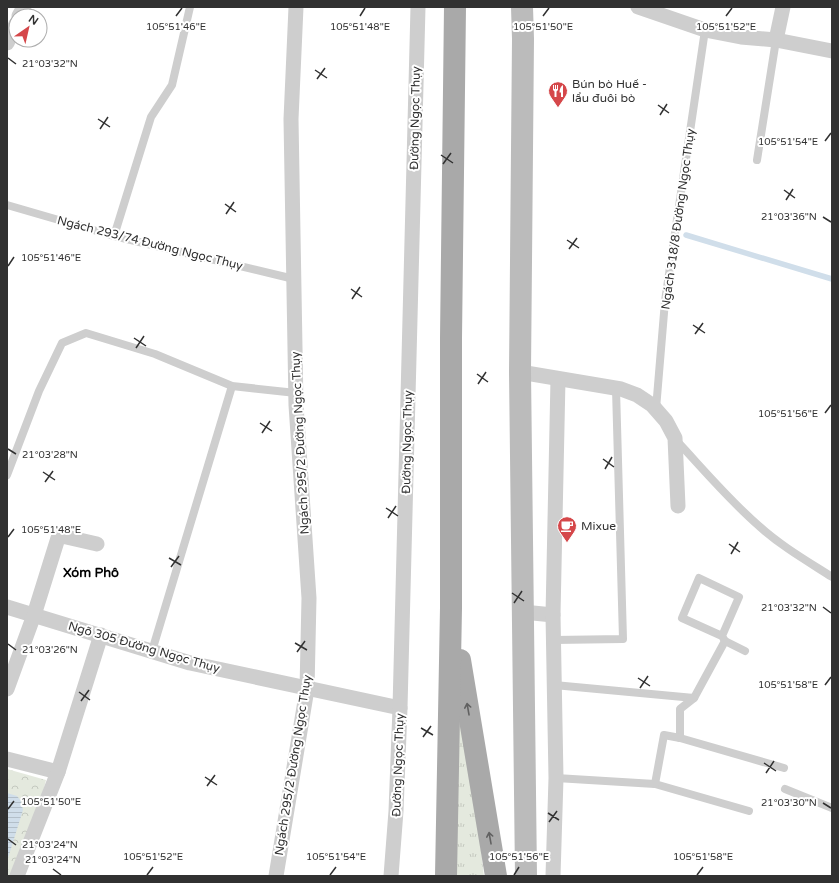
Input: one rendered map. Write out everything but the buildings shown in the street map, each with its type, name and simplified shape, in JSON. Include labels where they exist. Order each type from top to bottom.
[{"type":"main road","points":[[446,876],[451,608],[451,338],[455,7]]},
{"type":"main road","points":[[451,608],[496,876]]},
{"type":"street","name":"Ngách 295/2 Đường Ngọc Thụy","points":[[276,876],[307,689],[309,598],[296,393],[291,119],[296,7]]},
{"type":"street","name":"Đường Ngọc Thụy","points":[[391,876],[396,811],[400,708],[418,7]]},
{"type":"street","points":[[522,7],[520,372],[526,876]]},
{"type":"street","points":[[776,40],[784,7]]},
{"type":"street","points":[[646,8],[705,30],[741,37],[776,40],[832,51]]},
{"type":"street","points":[[520,372],[616,389],[637,395],[656,409],[666,421],[675,438],[678,506]]},
{"type":"street","points":[[553,876],[556,778],[553,614],[558,379]]},
{"type":"street","points":[[7,689],[34,615],[58,538],[62,536],[97,544]]},
{"type":"street","name":"Ngõ 305 Đường Ngọc Thụy","points":[[7,607],[190,663],[400,708]]},
{"type":"street","points":[[523,612],[553,614]]},
{"type":"street","points":[[17,876],[58,772],[101,635]]},
{"type":"street","points":[[7,759],[58,772]]},
{"type":"lane","points":[[114,236],[151,117],[172,86],[190,7]]},
{"type":"lane","name":"Ngách 318/8 Đường Ngọc Thụy","points":[[656,409],[665,301],[705,30]]},
{"type":"lane","points":[[757,160],[776,40]]},
{"type":"lane","name":"Ngách 293/74 Đường Ngọc Thụy","points":[[7,205],[114,236],[294,279]]},
{"type":"lane","points":[[7,475],[40,391],[62,343],[86,332],[155,354],[232,386],[296,393]]},
{"type":"lane","points":[[152,651],[232,386]]},
{"type":"lane","points":[[554,640],[623,639],[616,389]]},
{"type":"lane","points":[[675,438],[740,508],[760,527],[783,545],[832,578]]},
{"type":"lane","points":[[680,738],[680,709],[694,698],[724,639],[739,597],[699,578],[682,618],[724,639],[745,651]]},
{"type":"lane","points":[[554,685],[694,698]]},
{"type":"lane","points":[[655,784],[664,735],[680,738],[784,768]]},
{"type":"lane","points":[[556,778],[655,784],[749,811]]},
{"type":"lane","points":[[785,789],[832,808]]},
{"type":"green space","points":[[460,670],[484,876],[455,876]]},
{"type":"green space","points":[[7,769],[46,780],[36,820],[13,876],[7,876]]},
{"type":"shaded area","points":[[7,793],[17,796],[21,801],[23,810],[7,859]]},
{"type":"waterway","points":[[686,235],[832,279]]},
{"type":"place","name":"Bún bò Huế - lẩu đuôi bò","points":[[558,108]]},
{"type":"place","name":"Mixue","points":[[567,543]]},
{"type":"district","name":"Xóm Phô","points":[[91,572]]}]
